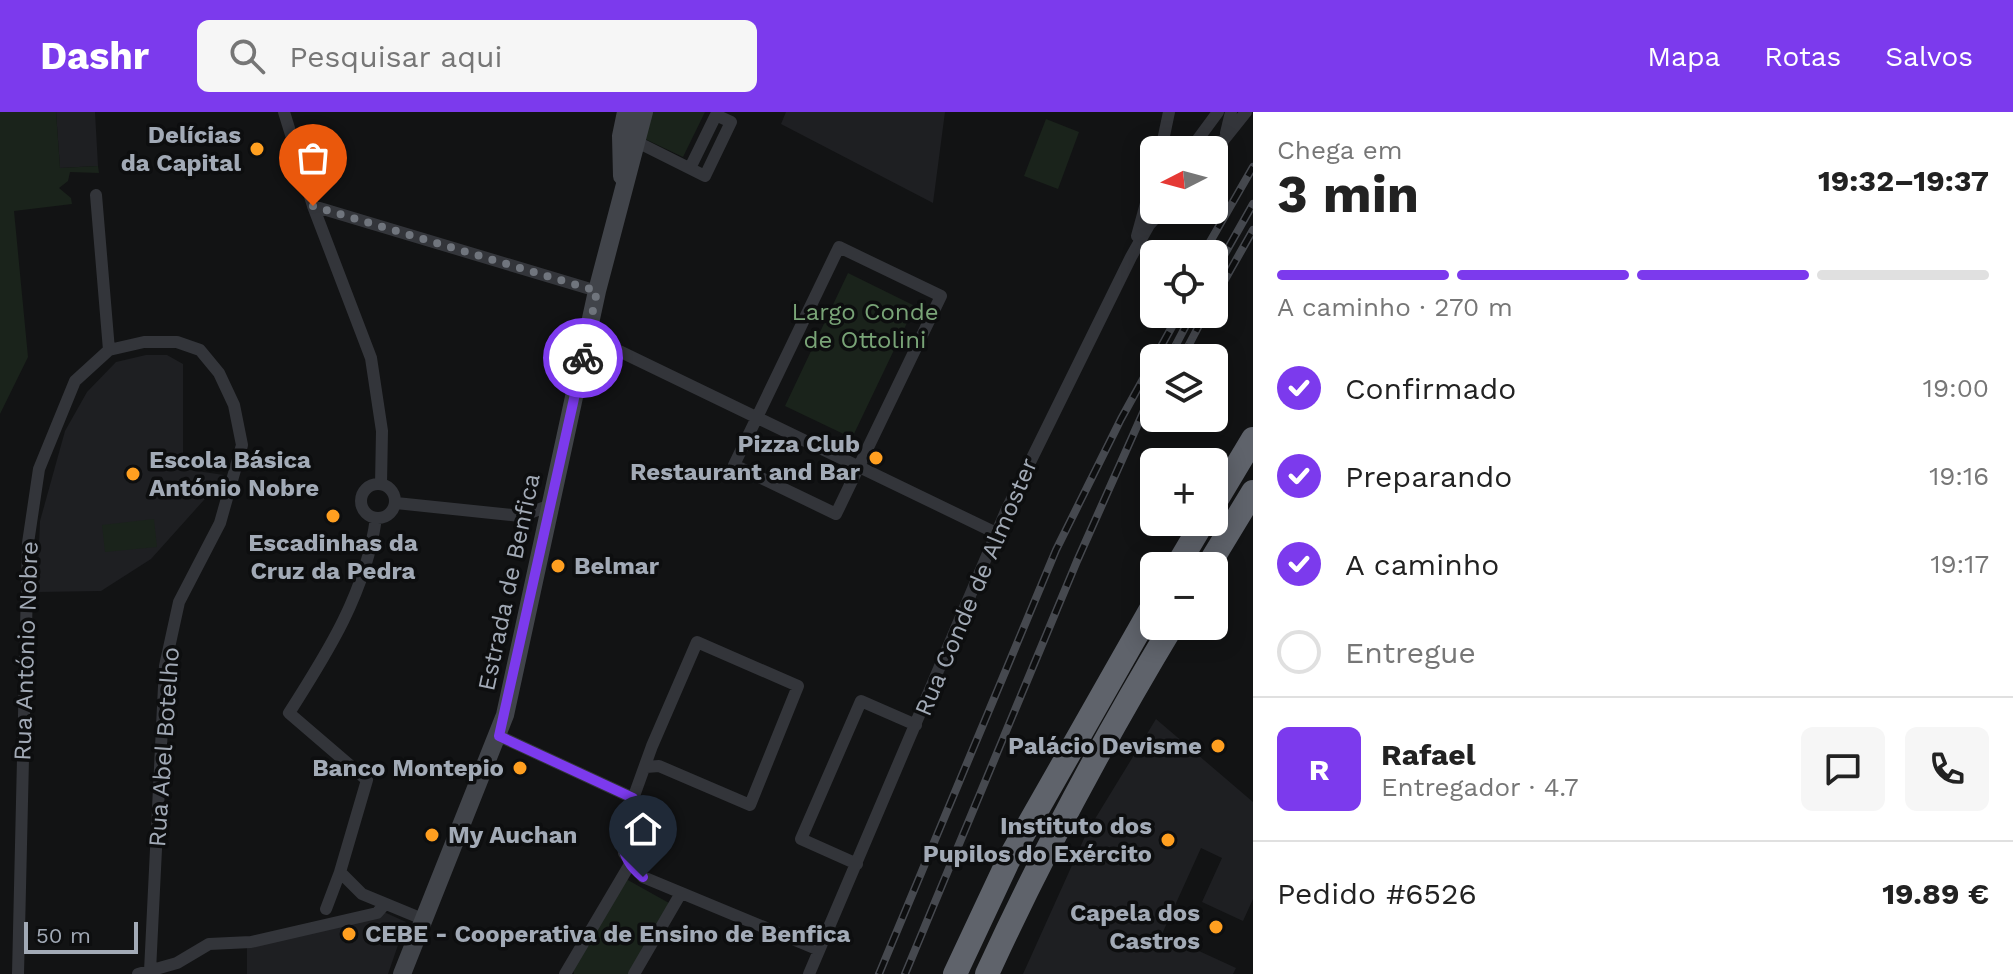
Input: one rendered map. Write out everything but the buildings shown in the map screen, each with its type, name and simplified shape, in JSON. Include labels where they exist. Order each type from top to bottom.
[{"type":"highway","points":[[1228,481],[1253,439]]},
{"type":"highway","points":[[1217,552],[1253,492]]},
{"type":"highway","points":[[955,974],[1008,861],[1140,629]]},
{"type":"highway","points":[[987,974],[1031,877],[1120,712],[1164,640]]},
{"type":"street","points":[[284,112],[313,206],[371,358],[382,431],[381,484]]},
{"type":"street","name":"Estrada de Benfica","points":[[622,187],[621,136],[626,112]]},
{"type":"street","name":"Estrada de Benfica","points":[[402,974],[417,916],[499,736],[597,291],[644,112]]},
{"type":"street","points":[[1164,136],[1169,112]]},
{"type":"street","points":[[1200,136],[1218,112]]},
{"type":"street","points":[[1222,136],[1231,112]]},
{"type":"street","points":[[1227,136],[1246,112]]},
{"type":"street","points":[[637,142],[705,176],[731,122],[716,115],[690,168]]},
{"type":"street","points":[[96,195],[109,350]]},
{"type":"street","points":[[313,206],[597,291]]},
{"type":"street","points":[[1131,257],[1140,224]]},
{"type":"street","name":"Rua Conde de Almoster","points":[[809,974],[996,533],[1149,225]]},
{"type":"street","points":[[839,247],[941,296],[859,466],[836,514],[734,465],[839,247]]},
{"type":"street","points":[[588,336],[996,533]]},
{"type":"street","name":"Rua Abel Botelho","points":[[109,350],[144,342],[177,342],[200,350],[219,373],[234,405],[242,445],[233,487],[220,523],[179,602],[165,666],[144,972]]},
{"type":"street","name":"Rua António Nobre","points":[[18,974],[28,543],[39,469],[75,381],[109,350]]},
{"type":"street","points":[[381,484],[392,490],[396,503],[390,514],[376,518],[364,510],[361,498],[370,486],[381,484]]},
{"type":"street","points":[[396,503],[521,516],[551,505]]},
{"type":"street","points":[[326,909],[367,780],[289,713],[332,646],[355,597],[372,547],[376,518]]},
{"type":"street","points":[[646,767],[659,766],[750,805],[798,686],[697,642],[652,746],[621,832],[630,864],[643,877],[819,950]]},
{"type":"street","points":[[857,864],[801,839],[861,701],[916,725]]},
{"type":"street","points":[[499,736],[633,798]]},
{"type":"street","points":[[565,974],[630,864]]},
{"type":"street","points":[[340,872],[362,894],[417,916]]},
{"type":"street","points":[[634,974],[681,893]]},
{"type":"street","points":[[144,972],[177,963],[209,944],[251,942],[338,919],[377,913],[384,905]]},
{"type":"shaded area","points":[[56,112],[95,112],[98,166],[60,168]]},
{"type":"shaded area","points":[[786,112],[945,112],[933,203],[781,124]]},
{"type":"shaded area","name":"Escola Básica António Nobre","points":[[146,355],[167,355],[183,364],[183,469],[224,475],[221,490],[212,491],[151,559],[101,591],[37,592],[40,521],[65,431],[87,392],[116,362]]},
{"type":"shaded area","name":"Instituto dos Pupilos do Exército","points":[[1156,719],[1253,802],[1253,899],[1243,921],[1202,902],[1222,858],[1201,848],[1162,934],[1236,968],[1233,974],[1023,974],[1087,832]]},
{"type":"shaded area","name":"CEBE - Cooperativa de Ensino de Benfica","points":[[384,912],[406,922],[388,974],[247,974],[247,946]]},
{"type":"green space","points":[[0,112],[56,112],[60,168],[98,166],[99,173],[70,172],[68,181],[59,188],[71,198],[72,204],[14,211],[28,357],[0,414]]},
{"type":"green space","points":[[649,112],[705,112],[683,157],[643,138]]},
{"type":"green space","points":[[1046,119],[1079,132],[1058,189],[1024,176]]},
{"type":"green space","name":"Largo Conde de Ottolini","points":[[848,273],[915,306],[852,438],[785,406]]},
{"type":"green space","points":[[154,519],[157,547],[105,552],[102,525]]},
{"type":"green space","points":[[626,879],[669,903],[630,974],[574,974],[573,969]]},
{"type":"railway","points":[[1211,240],[1253,167]]},
{"type":"railway","points":[[1228,248],[1253,204]]},
{"type":"railway","points":[[1228,274],[1253,230]]},
{"type":"railway","points":[[879,974],[1056,550],[1121,419],[1171,328]]},
{"type":"railway","points":[[1176,344],[1185,328]]},
{"type":"railway","points":[[1189,344],[1198,328]]},
{"type":"railway","points":[[905,974],[1077,561],[1140,419]]},
{"type":"way so far","points":[[313,206],[597,291],[583,358]]},
{"type":"place","name":"Delícias da Capital","points":[[257,149]]},
{"type":"place","name":"Pizza Club Restaurant and Bar","points":[[876,458]]},
{"type":"place","name":"Escola Básica António Nobre","points":[[133,474]]},
{"type":"place","name":"Escadinhas da Cruz da Pedra","points":[[333,516]]},
{"type":"place","name":"Belmar","points":[[558,566]]},
{"type":"place","name":"Palácio Devisme","points":[[1218,746]]},
{"type":"place","name":"Banco Montepio","points":[[520,768]]},
{"type":"place","name":"My Auchan","points":[[432,835]]},
{"type":"place","name":"Instituto dos Pupilos do Exército","points":[[1168,840]]},
{"type":"place","name":"Capela dos Castros","points":[[1216,927]]},
{"type":"place","name":"CEBE - Cooperativa de Ensino de Benfica","points":[[349,934]]},
{"type":"route","points":[[583,358],[499,736],[633,798],[624,820],[621,841],[630,864],[643,877]]}]
